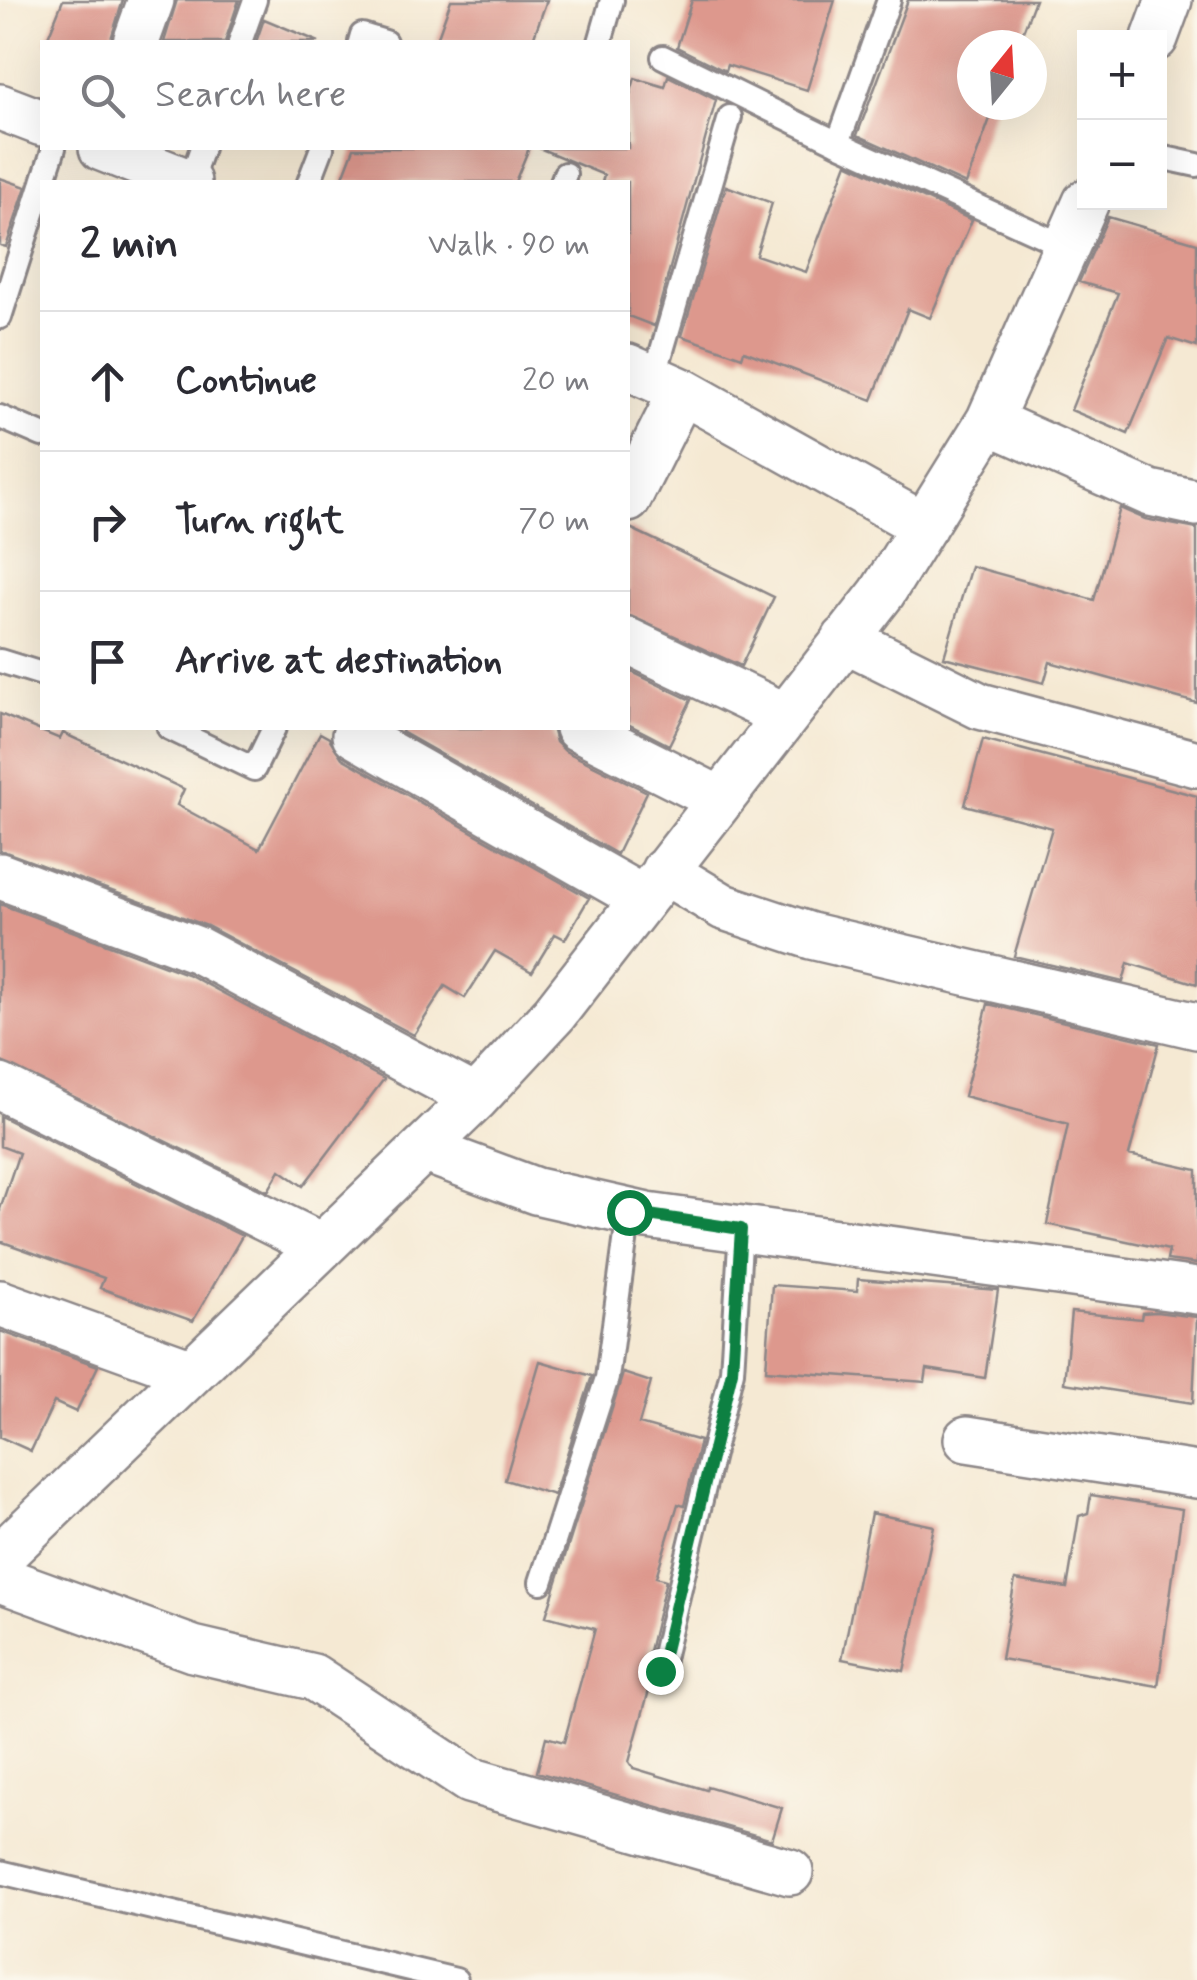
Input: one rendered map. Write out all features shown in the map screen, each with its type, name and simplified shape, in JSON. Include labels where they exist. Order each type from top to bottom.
[{"type":"street","points":[[137,40],[151,0]]},
{"type":"street","points":[[1158,30],[1169,0]]},
{"type":"street","points":[[0,107],[40,122]]},
{"type":"street","points":[[107,150],[184,180]]},
{"type":"street","points":[[0,1556],[476,1098],[554,1014],[882,593],[989,421],[1083,210]]},
{"type":"street","points":[[630,489],[655,378],[924,526]]},
{"type":"street","points":[[989,421],[1150,493],[1197,503]]},
{"type":"street","points":[[844,639],[980,706],[1197,764]]},
{"type":"street","points":[[630,642],[784,716]]},
{"type":"street","points":[[582,730],[719,799]]},
{"type":"street","points":[[355,735],[653,884],[811,936],[1197,1026]]},
{"type":"street","points":[[0,876],[198,950],[476,1098]]},
{"type":"street","points":[[0,1087],[319,1245]]},
{"type":"street","points":[[423,1149],[536,1190],[629,1212],[1197,1291]]},
{"type":"street","points":[[0,1303],[189,1372]]},
{"type":"street","points":[[967,1440],[1197,1475]]},
{"type":"street","points":[[0,1580],[193,1649],[313,1678],[469,1780],[790,1872]]},
{"type":"lane","points":[[241,40],[255,0]]},
{"type":"lane","points":[[601,40],[612,0]]},
{"type":"lane","points":[[838,143],[889,0]]},
{"type":"lane","points":[[663,57],[838,143],[1067,247]]},
{"type":"lane","points":[[655,378],[730,117]]},
{"type":"lane","points":[[44,180],[53,150]]},
{"type":"lane","points":[[190,180],[201,150]]},
{"type":"lane","points":[[310,180],[321,150]]},
{"type":"lane","points":[[1167,159],[1197,166]]},
{"type":"lane","points":[[0,316],[40,193]]},
{"type":"lane","points":[[0,417],[40,434]]},
{"type":"lane","points":[[0,662],[40,673]]},
{"type":"lane","points":[[174,730],[254,769],[273,730]]},
{"type":"lane","points":[[541,1582],[607,1378],[629,1212]]},
{"type":"lane","points":[[660,1671],[732,1371],[741,1229]]},
{"type":"lane","points":[[0,1872],[456,1980]]},
{"type":"building","points":[[63,0],[123,0],[111,40],[47,40]]},
{"type":"building","points":[[177,0],[239,0],[226,40],[165,40]]},
{"type":"building","points":[[451,0],[547,0],[533,40],[437,40]]},
{"type":"building","points":[[692,0],[835,0],[807,90],[727,65],[725,71],[677,47]]},
{"type":"building","points":[[908,0],[1035,0],[1024,30],[957,30],[957,120],[989,120],[966,184],[857,135]]},
{"type":"building","points":[[264,19],[314,40],[257,40]]},
{"type":"building","points":[[668,76],[716,100],[654,326],[630,317],[630,180],[603,180],[604,175],[544,150],[630,150],[630,95],[635,78],[665,87]]},
{"type":"building","points":[[353,150],[528,150],[516,180],[342,180]]},
{"type":"building","points":[[847,163],[972,220],[930,318],[908,309],[872,400],[744,351],[742,357],[682,336],[726,186],[772,203],[756,255],[806,272]]},
{"type":"building","points":[[0,178],[26,187],[6,247],[0,245]]},
{"type":"building","points":[[1108,217],[1197,243],[1197,347],[1168,338],[1128,434],[1071,410],[1118,293],[1079,282]]},
{"type":"building","points":[[1120,508],[1145,519],[1197,529],[1197,703],[1050,662],[1044,683],[944,657],[971,566],[1094,600]]},
{"type":"building","points":[[630,528],[774,597],[741,666],[630,616]]},
{"type":"building","points":[[630,671],[691,700],[669,745],[630,725]]},
{"type":"building","points":[[0,714],[60,739],[63,733],[184,789],[177,805],[259,849],[320,733],[329,738],[342,758],[589,898],[565,939],[555,934],[532,972],[495,951],[465,998],[445,986],[414,1035],[207,926],[0,850]]},
{"type":"building","points":[[553,730],[556,742],[565,751],[647,792],[617,854],[402,732]]},
{"type":"building","points":[[983,739],[1197,796],[1197,984],[1128,963],[1123,982],[1014,956],[1052,828],[965,805]]},
{"type":"building","points":[[0,904],[187,974],[384,1079],[303,1186],[280,1170],[268,1191],[0,1061]]},
{"type":"building","points":[[988,1004],[1159,1044],[1129,1155],[1197,1170],[1197,1264],[1167,1260],[1169,1250],[1047,1224],[1068,1124],[964,1096]]},
{"type":"building","points":[[0,1116],[242,1236],[193,1321],[100,1288],[104,1278],[0,1241],[0,1209],[19,1153],[0,1146]]},
{"type":"building","points":[[858,1279],[998,1290],[985,1378],[927,1369],[925,1382],[766,1370],[772,1285],[857,1291]]},
{"type":"building","points":[[1071,1312],[1141,1319],[1142,1313],[1156,1312],[1197,1317],[1193,1403],[1064,1383]]},
{"type":"building","points":[[0,1331],[98,1366],[76,1412],[54,1402],[31,1451],[0,1437]]},
{"type":"building","points":[[540,1361],[592,1376],[554,1495],[505,1480]]},
{"type":"building","points":[[623,1373],[651,1382],[639,1424],[700,1441],[684,1506],[678,1504],[656,1577],[666,1580],[645,1668],[651,1683],[629,1762],[633,1768],[706,1790],[707,1786],[782,1808],[772,1840],[537,1772],[546,1737],[564,1742],[595,1629],[546,1616]]},
{"type":"building","points":[[1091,1495],[1182,1509],[1158,1686],[1001,1659],[1015,1580],[1067,1588],[1079,1516],[1088,1513]]},
{"type":"building","points":[[871,1513],[934,1526],[904,1671],[842,1659]]},
{"type":"route","points":[[629,1212],[741,1229],[732,1371],[703,1506],[660,1671]]}]
